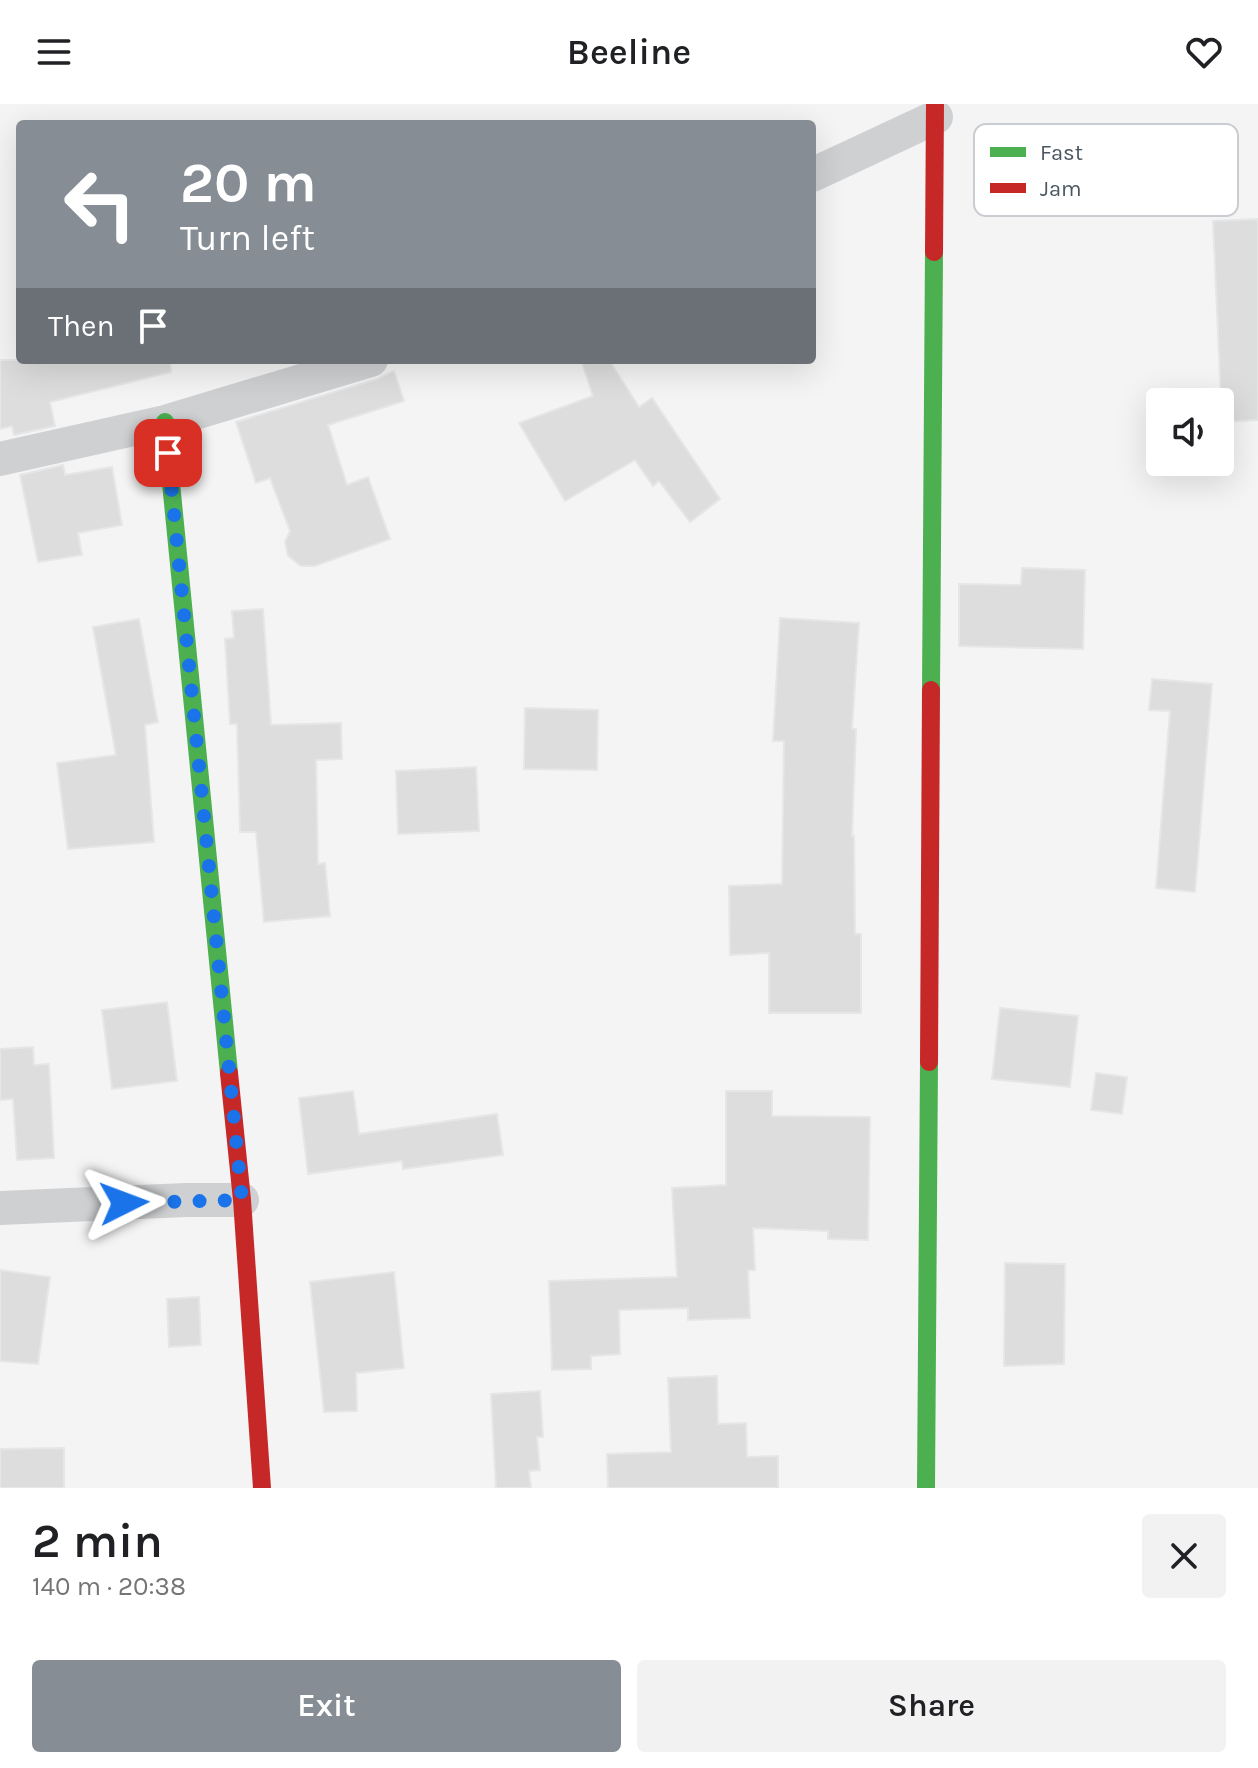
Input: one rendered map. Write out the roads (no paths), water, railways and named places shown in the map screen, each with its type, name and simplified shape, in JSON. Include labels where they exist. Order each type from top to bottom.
[{"type":"street","points":[[816,173],[936,110],[926,1488]]},
{"type":"street","points":[[0,459],[165,422],[358,364]]},
{"type":"street","points":[[165,422],[242,1200],[262,1488]]},
{"type":"street","points":[[0,1208],[242,1200]]}]
